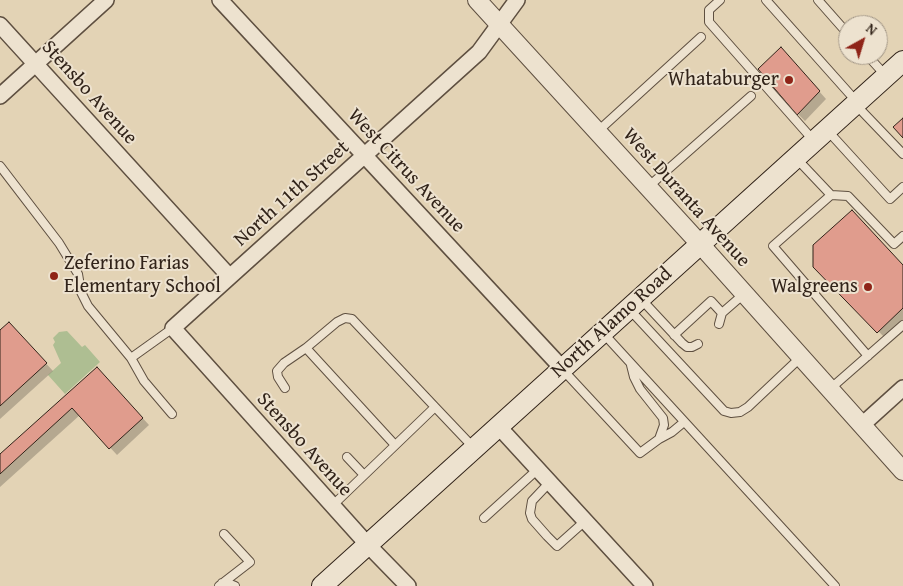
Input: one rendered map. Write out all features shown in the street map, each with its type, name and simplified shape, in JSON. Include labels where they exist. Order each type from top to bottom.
[{"type":"main road","name":"North Alamo Road","points":[[322,586],[856,103],[895,70]]},
{"type":"street","points":[[0,96],[106,0]]},
{"type":"street","name":"West Citrus Avenue","points":[[220,0],[562,368]]},
{"type":"street","name":"West Duranta Avenue","points":[[476,0],[700,244],[903,470]]},
{"type":"street","name":"North 11th Street","points":[[173,328],[479,52],[518,0]]},
{"type":"street","name":"Stensbo Avenue","points":[[0,25],[229,276]]},
{"type":"street","name":"Stensbo Avenue","points":[[173,328],[332,506],[408,586]]},
{"type":"street","points":[[862,425],[903,388]]},
{"type":"street","points":[[499,426],[645,586]]},
{"type":"lane","points":[[720,0],[709,10],[709,22],[821,136],[890,199],[903,187]]},
{"type":"lane","points":[[766,0],[903,154]]},
{"type":"lane","points":[[818,0],[838,23]]},
{"type":"lane","points":[[597,132],[701,38]]},
{"type":"lane","points":[[648,187],[751,96]]},
{"type":"lane","points":[[796,158],[831,195],[848,196],[894,244],[903,236]]},
{"type":"lane","points":[[0,166],[59,243],[78,274],[82,292],[88,306],[131,358],[144,381],[172,414]]},
{"type":"lane","points":[[831,195],[773,246],[868,356]]},
{"type":"lane","points":[[719,324],[722,313],[745,294]]},
{"type":"lane","points":[[674,335],[711,301],[722,313]]},
{"type":"lane","points":[[634,303],[687,347],[698,344]]},
{"type":"lane","points":[[634,303],[724,411],[731,413],[740,412],[748,407],[801,357]]},
{"type":"lane","points":[[285,388],[278,377],[277,371],[337,322],[345,318],[352,319],[475,449]]},
{"type":"lane","points":[[830,389],[903,325]]},
{"type":"lane","points":[[131,358],[173,328]]},
{"type":"lane","points":[[603,332],[834,586]]},
{"type":"lane","points":[[306,348],[395,445]]},
{"type":"lane","points":[[630,363],[640,389],[663,418],[664,425],[659,439]]},
{"type":"lane","points":[[562,368],[640,453],[684,422]]},
{"type":"lane","points":[[332,506],[435,407]]},
{"type":"lane","points":[[347,457],[364,475]]},
{"type":"lane","points":[[484,518],[538,469]]},
{"type":"lane","points":[[550,482],[534,497],[530,506],[532,518],[542,530],[557,546],[585,521]]},
{"type":"lane","points":[[220,585],[250,562],[224,534]]},
{"type":"lane","points":[[220,585],[230,584],[235,586]]},
{"type":"green space","points":[[67,331],[82,347],[85,345],[100,362],[65,394],[48,375],[61,363],[53,345],[55,342],[53,338],[59,332]]},
{"type":"building","name":"Whataburger","points":[[781,47],[820,91],[797,115],[758,69]]},
{"type":"building","points":[[903,118],[903,138],[893,127]]},
{"type":"building","name":"Walgreens","points":[[852,210],[903,265],[903,308],[877,333],[813,267],[813,245]]},
{"type":"building","points":[[9,322],[47,363],[0,406],[0,330]]},
{"type":"building","points":[[97,367],[143,418],[109,449],[72,408],[0,474],[0,454]]},
{"type":"place","name":"Whataburger","points":[[789,80]]},
{"type":"place","name":"Zeferino Farias Elementary School","points":[[54,276]]},
{"type":"place","name":"Walgreens","points":[[868,287]]}]
